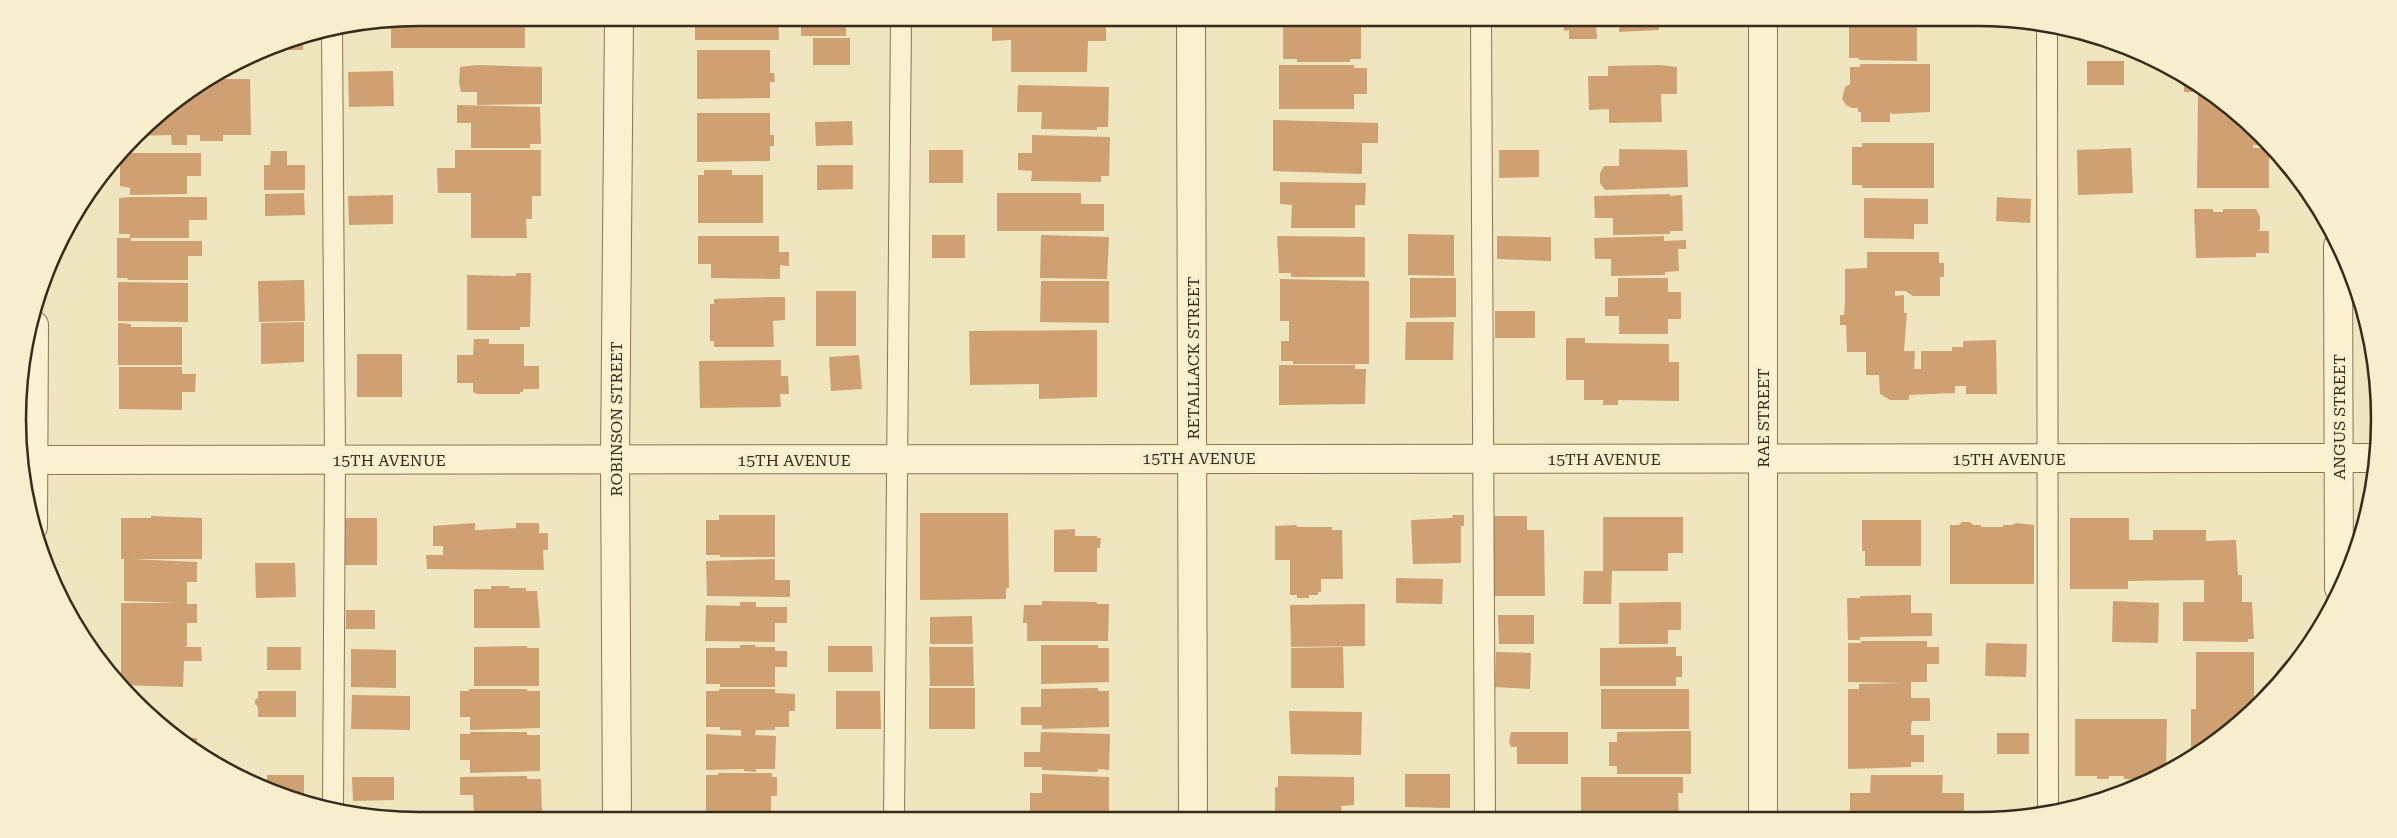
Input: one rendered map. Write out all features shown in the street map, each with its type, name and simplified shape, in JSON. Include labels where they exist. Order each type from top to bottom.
[{"type":"street","name":"ROBINSON STREET","points":[[616,812],[615,460],[619,26]]},
{"type":"street","name":"RETALLACK STREET","points":[[1191,26],[1193,812]]},
{"type":"street","name":"RAE STREET","points":[[1763,26],[1763,812]]},
{"type":"street","name":"ANGUS STREET","points":[[2338,262],[2339,574]]},
{"type":"street","points":[[28,450],[33,351]]},
{"type":"street","name":"15TH AVENUE","points":[[29,460],[2368,458]]},
{"type":"lane","points":[[894,812],[901,26]]},
{"type":"lane","points":[[1481,26],[1485,812]]},
{"type":"lane","points":[[2047,33],[2048,805]]},
{"type":"lane","points":[[332,36],[335,460],[333,802]]},
{"type":"building","points":[[525,26],[525,48],[391,48],[391,27]]},
{"type":"building","points":[[695,26],[778,26],[779,40],[695,40]]},
{"type":"building","points":[[801,26],[846,26],[846,36],[801,36]]},
{"type":"building","points":[[992,26],[1106,26],[1106,41],[1088,41],[1087,72],[1011,72],[1011,40],[992,41]]},
{"type":"building","points":[[1283,26],[1361,26],[1361,59],[1350,59],[1350,62],[1297,62],[1297,59],[1283,59]]},
{"type":"building","points":[[1564,26],[1596,26],[1597,39],[1569,39],[1569,30],[1564,31]]},
{"type":"building","points":[[1619,26],[1659,26],[1659,30],[1619,32]]},
{"type":"building","points":[[1849,26],[1917,26],[1917,61],[1859,60],[1859,58],[1849,58]]},
{"type":"building","points":[[813,38],[850,38],[850,65],[813,65]]},
{"type":"building","points":[[303,44],[303,50],[285,50]]},
{"type":"building","points":[[697,50],[770,50],[770,73],[774,73],[775,82],[770,82],[770,98],[697,99]]},
{"type":"building","points":[[2087,61],[2124,61],[2124,85],[2087,85]]},
{"type":"building","points":[[1860,64],[1930,64],[1930,112],[1892,114],[1890,112],[1890,122],[1861,122],[1861,112],[1858,112],[1858,108],[1846,105],[1842,99],[1845,87],[1850,84],[1850,67],[1860,67]]},
{"type":"building","points":[[476,65],[542,67],[542,104],[477,105],[477,92],[461,92],[459,83],[460,67]]},
{"type":"building","points":[[1279,65],[1354,65],[1354,68],[1367,68],[1367,94],[1354,94],[1354,109],[1279,109]]},
{"type":"building","points":[[1660,65],[1677,67],[1677,94],[1661,94],[1662,122],[1609,123],[1609,109],[1589,110],[1588,76],[1608,76],[1608,66]]},
{"type":"building","points":[[393,71],[394,106],[349,107],[348,72]]},
{"type":"building","points":[[223,79],[250,79],[251,135],[223,135],[223,141],[200,141],[200,135],[187,135],[187,145],[172,145],[171,135],[147,136],[180,107]]},
{"type":"building","points":[[1018,85],[1109,87],[1108,127],[1097,127],[1097,130],[1041,129],[1042,112],[1017,112]]},
{"type":"building","points":[[2184,85],[2196,92],[2184,92]]},
{"type":"building","points":[[2198,93],[2217,107],[2260,145],[2253,145],[2253,148],[2262,148],[2269,156],[2269,188],[2197,188]]},
{"type":"building","points":[[457,105],[540,107],[541,144],[530,144],[530,148],[471,148],[471,123],[457,123]]},
{"type":"building","points":[[697,113],[770,113],[770,135],[774,135],[774,146],[770,146],[770,161],[697,162]]},
{"type":"building","points":[[1273,120],[1378,123],[1378,143],[1362,143],[1362,174],[1273,171]]},
{"type":"building","points":[[852,121],[853,145],[816,146],[815,122]]},
{"type":"building","points":[[1032,135],[1110,137],[1109,176],[1101,176],[1101,182],[1031,181],[1032,171],[1018,170],[1018,153],[1032,153]]},
{"type":"building","points":[[1862,143],[1934,143],[1934,188],[1862,188],[1862,185],[1852,185],[1852,147],[1862,147]]},
{"type":"building","points":[[2131,148],[2133,193],[2078,195],[2077,150]]},
{"type":"building","points":[[1619,149],[1687,150],[1688,187],[1605,190],[1600,183],[1600,173],[1604,166],[1619,166]]},
{"type":"building","points":[[455,150],[541,150],[541,196],[532,196],[532,219],[526,219],[527,238],[471,238],[471,193],[438,193],[437,168],[455,168]]},
{"type":"building","points":[[929,150],[963,150],[963,183],[929,183]]},
{"type":"building","points":[[1499,150],[1539,150],[1539,177],[1499,178]]},
{"type":"building","points":[[271,151],[287,151],[287,165],[305,165],[305,190],[264,190],[264,165],[270,165]]},
{"type":"building","points":[[130,153],[201,153],[201,176],[187,176],[187,194],[130,195],[130,188],[120,186],[120,165]]},
{"type":"building","points":[[817,165],[853,165],[853,189],[817,190]]},
{"type":"building","points":[[704,170],[732,170],[732,175],[763,175],[763,223],[698,223],[698,175],[704,175]]},
{"type":"building","points":[[1280,182],[1366,183],[1365,205],[1355,205],[1355,228],[1291,228],[1292,205],[1280,204]]},
{"type":"building","points":[[304,193],[305,215],[265,216],[265,194]]},
{"type":"building","points":[[997,193],[1081,193],[1081,204],[1104,204],[1104,231],[997,231]]},
{"type":"building","points":[[1670,194],[1670,196],[1682,195],[1683,231],[1670,231],[1670,234],[1613,235],[1613,218],[1595,218],[1594,196]]},
{"type":"building","points":[[393,195],[393,224],[349,225],[348,196]]},
{"type":"building","points":[[207,197],[207,220],[189,220],[189,238],[130,238],[130,234],[119,234],[119,198]]},
{"type":"building","points":[[1997,197],[2031,199],[2030,223],[1996,221]]},
{"type":"building","points":[[1864,198],[1928,199],[1928,224],[1914,224],[1914,239],[1864,238]]},
{"type":"building","points":[[2194,209],[2213,209],[2213,212],[2223,212],[2223,209],[2256,209],[2260,217],[2260,229],[2258,231],[2269,231],[2269,253],[2256,253],[2256,257],[2196,258]]},
{"type":"building","points":[[1408,234],[1454,235],[1454,276],[1408,275]]},
{"type":"building","points":[[932,235],[965,235],[965,258],[932,258]]},
{"type":"building","points":[[1041,235],[1109,237],[1107,279],[1040,278]]},
{"type":"building","points":[[698,236],[779,236],[779,252],[789,252],[789,266],[780,265],[780,279],[711,278],[711,264],[698,264]]},
{"type":"building","points":[[1277,236],[1365,237],[1365,277],[1291,277],[1291,273],[1279,273]]},
{"type":"building","points":[[1497,236],[1551,237],[1551,261],[1497,259]]},
{"type":"building","points":[[1664,236],[1664,241],[1686,240],[1686,249],[1678,249],[1679,271],[1665,272],[1665,275],[1611,276],[1611,259],[1595,259],[1594,238]]},
{"type":"building","points":[[117,238],[131,238],[131,241],[202,241],[202,256],[188,256],[188,280],[128,280],[127,278],[117,278]]},
{"type":"building","points":[[1867,252],[1939,252],[1939,263],[1944,263],[1944,277],[1940,277],[1940,296],[1913,296],[1905,291],[1895,291],[1895,296],[1904,295],[1904,313],[1907,313],[1904,351],[1915,351],[1914,369],[1921,369],[1921,351],[1952,351],[1952,347],[1963,347],[1963,341],[1996,340],[1997,394],[1966,394],[1966,386],[1955,386],[1955,393],[1909,395],[1909,400],[1890,400],[1880,394],[1879,375],[1866,375],[1866,352],[1847,352],[1846,325],[1840,325],[1840,315],[1844,315],[1845,304],[1845,269],[1867,268]]},
{"type":"building","points":[[516,273],[531,273],[530,327],[520,327],[520,330],[467,330],[467,275],[516,276]]},
{"type":"building","points":[[1410,278],[1456,278],[1456,317],[1410,318]]},
{"type":"building","points":[[1618,278],[1668,278],[1668,292],[1681,292],[1681,319],[1668,319],[1668,334],[1619,334],[1619,316],[1605,316],[1605,297],[1618,297]]},
{"type":"building","points":[[1280,279],[1369,281],[1369,364],[1293,364],[1293,361],[1281,361],[1281,341],[1289,341],[1289,321],[1280,321]]},
{"type":"building","points":[[304,280],[305,321],[259,322],[258,281]]},
{"type":"building","points":[[1041,281],[1109,281],[1109,323],[1040,322]]},
{"type":"building","points":[[118,282],[188,283],[188,322],[118,321]]},
{"type":"building","points":[[816,291],[856,291],[856,346],[816,346]]},
{"type":"building","points":[[785,297],[785,320],[773,321],[774,347],[714,347],[714,341],[710,341],[710,304],[714,304],[714,299]]},
{"type":"building","points":[[1495,311],[1535,311],[1535,338],[1495,338]]},
{"type":"building","points":[[304,322],[304,362],[261,364],[261,323]]},
{"type":"building","points":[[1406,322],[1454,322],[1453,360],[1405,360]]},
{"type":"building","points":[[118,323],[131,324],[131,327],[182,327],[182,365],[118,365]]},
{"type":"building","points":[[1097,330],[1097,397],[1039,399],[1039,384],[970,385],[969,331]]},
{"type":"building","points":[[1566,338],[1585,338],[1585,343],[1669,344],[1669,362],[1679,362],[1679,401],[1618,400],[1618,405],[1603,405],[1603,400],[1584,400],[1584,380],[1566,380]]},
{"type":"building","points":[[474,339],[489,339],[489,344],[524,344],[524,366],[539,366],[539,389],[523,389],[523,392],[520,392],[520,394],[477,394],[473,392],[473,383],[457,383],[457,355],[473,355]]},
{"type":"building","points":[[357,354],[402,354],[402,397],[357,397]]},
{"type":"building","points":[[859,355],[862,389],[831,391],[829,357]]},
{"type":"building","points":[[781,360],[781,376],[788,376],[789,394],[780,394],[781,407],[700,408],[699,361]]},
{"type":"building","points":[[1279,365],[1355,365],[1355,369],[1366,369],[1365,404],[1279,405]]},
{"type":"building","points":[[119,367],[182,367],[182,374],[196,374],[195,392],[182,392],[182,410],[119,409]]},
{"type":"building","points":[[920,513],[1008,513],[1009,588],[1006,588],[1006,599],[920,600]]},
{"type":"building","points":[[719,515],[775,515],[775,557],[720,557],[720,555],[706,555],[706,520],[719,520]]},
{"type":"building","points":[[1452,515],[1464,515],[1464,526],[1461,526],[1461,563],[1413,564],[1411,520],[1453,518]]},
{"type":"building","points":[[151,516],[202,518],[202,559],[131,559],[197,562],[197,582],[187,582],[187,604],[197,604],[197,623],[187,623],[187,646],[184,647],[201,647],[202,661],[184,661],[183,687],[131,685],[121,674],[121,603],[180,603],[124,601],[124,559],[121,559],[121,518],[151,518]]},
{"type":"building","points":[[1493,516],[1527,516],[1527,530],[1544,530],[1545,596],[1493,596]]},
{"type":"building","points":[[1603,517],[1683,517],[1683,553],[1668,553],[1668,571],[1612,571],[1611,604],[1583,604],[1584,571],[1603,571]]},
{"type":"building","points":[[344,518],[377,518],[377,565],[344,565]]},
{"type":"building","points":[[2070,518],[2129,518],[2129,540],[2153,540],[2153,530],[2206,530],[2206,541],[2236,540],[2238,575],[2242,575],[2242,602],[2252,602],[2254,639],[2248,639],[2248,642],[2183,641],[2183,602],[2204,602],[2204,580],[2128,581],[2128,589],[2070,589]]},
{"type":"building","points":[[1862,520],[1921,520],[1921,566],[1865,566],[1865,551],[1862,551]]},
{"type":"building","points":[[1962,522],[1970,522],[1973,525],[1981,525],[1981,527],[2003,527],[2003,525],[2016,523],[2034,525],[2034,584],[1950,584],[1950,525],[1959,525]]},
{"type":"building","points":[[475,523],[475,530],[478,530],[516,528],[516,523],[539,523],[539,533],[548,533],[548,550],[543,550],[544,570],[427,569],[426,555],[443,555],[443,546],[433,546],[433,526]]},
{"type":"building","points":[[1297,525],[1297,527],[1332,527],[1332,530],[1342,530],[1343,579],[1321,579],[1321,592],[1318,592],[1318,595],[1309,595],[1309,598],[1297,598],[1297,595],[1290,595],[1290,560],[1275,560],[1275,526]]},
{"type":"building","points":[[1075,529],[1075,536],[1097,536],[1097,538],[1101,538],[1100,548],[1097,548],[1097,572],[1054,572],[1054,530]]},
{"type":"building","points":[[775,559],[775,580],[790,580],[790,597],[707,596],[706,561]]},
{"type":"building","points":[[255,563],[295,563],[296,597],[256,598]]},
{"type":"building","points":[[1396,578],[1443,579],[1442,604],[1396,603]]},
{"type":"building","points":[[491,586],[509,586],[509,588],[526,588],[526,591],[537,591],[540,628],[474,628],[474,589],[491,589]]},
{"type":"building","points":[[1911,595],[1911,613],[1932,613],[1932,636],[1860,637],[1860,640],[1848,640],[1847,598]]},
{"type":"building","points":[[1042,601],[1109,604],[1108,641],[1027,641],[1027,623],[1023,623],[1024,605],[1042,605]]},
{"type":"building","points":[[2113,601],[2159,603],[2158,643],[2112,642]]},
{"type":"building","points":[[740,602],[756,602],[756,607],[787,607],[787,623],[775,623],[775,642],[705,641],[706,605],[740,606]]},
{"type":"building","points":[[1681,602],[1681,630],[1668,630],[1668,644],[1619,644],[1619,603]]},
{"type":"building","points":[[1365,604],[1365,646],[1291,647],[1290,605]]},
{"type":"building","points":[[346,610],[375,610],[375,629],[346,629]]},
{"type":"building","points":[[1498,615],[1534,615],[1534,644],[1499,644]]},
{"type":"building","points":[[972,616],[973,644],[930,644],[930,617]]},
{"type":"building","points":[[1861,641],[1927,641],[1927,647],[1939,647],[1939,664],[1927,664],[1927,682],[1911,682],[1911,698],[1930,698],[1930,721],[1912,721],[1911,726],[1911,735],[1924,735],[1924,762],[1911,762],[1911,767],[1848,769],[1848,689],[1859,689],[1859,684],[1906,683],[1848,682],[1848,643],[1861,643]]},
{"type":"building","points":[[1986,643],[2027,644],[2026,677],[1985,676]]},
{"type":"building","points":[[740,645],[775,647],[775,651],[787,651],[787,667],[775,667],[775,687],[720,687],[720,684],[706,684],[706,648],[740,648]]},
{"type":"building","points":[[1041,645],[1098,645],[1098,648],[1109,648],[1109,682],[1041,684]]},
{"type":"building","points":[[527,646],[527,648],[539,648],[539,686],[474,686],[474,647]]},
{"type":"building","points":[[828,646],[872,646],[873,672],[828,672]]},
{"type":"building","points":[[267,647],[301,647],[301,670],[267,670]]},
{"type":"building","points":[[929,647],[973,647],[974,686],[930,686]]},
{"type":"building","points":[[1343,647],[1344,688],[1291,688],[1291,648]]},
{"type":"building","points":[[1676,647],[1676,656],[1682,656],[1682,677],[1676,677],[1676,686],[1600,686],[1600,648]]},
{"type":"building","points":[[351,649],[396,650],[396,688],[351,687]]},
{"type":"building","points":[[1496,652],[1531,653],[1530,689],[1495,687]]},
{"type":"building","points":[[2196,652],[2254,652],[2254,699],[2217,731],[2191,749],[2191,709],[2196,709]]},
{"type":"building","points":[[929,688],[975,688],[975,729],[929,729]]},
{"type":"building","points":[[1098,688],[1098,691],[1109,691],[1109,727],[1042,729],[1042,725],[1021,725],[1021,707],[1041,707],[1041,689]]},
{"type":"building","points":[[469,689],[527,689],[527,691],[540,691],[540,728],[470,730],[470,717],[460,717],[460,691],[469,691]]},
{"type":"building","points":[[719,689],[775,689],[775,693],[795,694],[795,711],[789,711],[789,727],[775,727],[775,730],[756,730],[755,735],[776,736],[775,769],[756,769],[756,772],[744,771],[744,769],[706,770],[706,734],[741,736],[741,730],[720,730],[720,727],[706,727],[706,691],[719,691]]},
{"type":"building","points":[[1601,689],[1689,689],[1689,729],[1601,729]]},
{"type":"building","points":[[258,691],[296,691],[296,717],[258,717],[258,707],[255,704],[255,700],[258,698]]},
{"type":"building","points":[[836,691],[880,691],[881,729],[836,729]]},
{"type":"building","points":[[352,695],[410,696],[410,730],[351,729]]},
{"type":"building","points":[[1289,711],[1362,712],[1361,755],[1291,754]]},
{"type":"building","points":[[2075,719],[2167,719],[2166,763],[2135,779],[2124,779],[2124,776],[2109,776],[2109,779],[2097,779],[2097,776],[2075,776]]},
{"type":"building","points":[[1691,731],[1691,774],[1617,774],[1617,766],[1609,766],[1609,742],[1617,742],[1617,732]]},
{"type":"building","points":[[470,732],[527,732],[527,735],[540,735],[540,771],[470,773],[470,760],[460,760],[460,734],[470,734]]},
{"type":"building","points":[[1041,732],[1110,734],[1109,770],[1098,769],[1098,772],[1042,770],[1042,767],[1024,767],[1024,752],[1040,752]]},
{"type":"building","points":[[1511,732],[1568,732],[1568,764],[1517,764],[1517,747],[1511,747],[1509,742]]},
{"type":"building","points":[[1997,733],[2029,733],[2029,754],[1997,754]]},
{"type":"building","points":[[190,738],[197,738],[197,743]]},
{"type":"building","points":[[718,773],[772,773],[772,777],[777,777],[777,796],[771,796],[771,812],[706,812],[706,775],[718,775]]},
{"type":"building","points":[[1042,774],[1109,777],[1109,812],[1030,812],[1030,793],[1042,793]]},
{"type":"building","points":[[1405,774],[1450,774],[1450,808],[1405,807]]},
{"type":"building","points":[[267,775],[304,775],[304,794],[293,791],[267,781]]},
{"type":"building","points":[[1871,775],[1943,775],[1942,793],[1964,793],[1964,812],[1850,812],[1850,793],[1870,793]]},
{"type":"building","points":[[527,776],[527,779],[541,779],[542,812],[474,812],[473,795],[460,795],[460,777]]},
{"type":"building","points":[[1278,776],[1354,777],[1354,805],[1341,806],[1342,812],[1275,812],[1275,787],[1278,787]]},
{"type":"building","points":[[352,777],[394,777],[394,800],[353,801]]},
{"type":"building","points":[[1581,777],[1683,777],[1683,793],[1678,793],[1679,812],[1581,812]]}]
